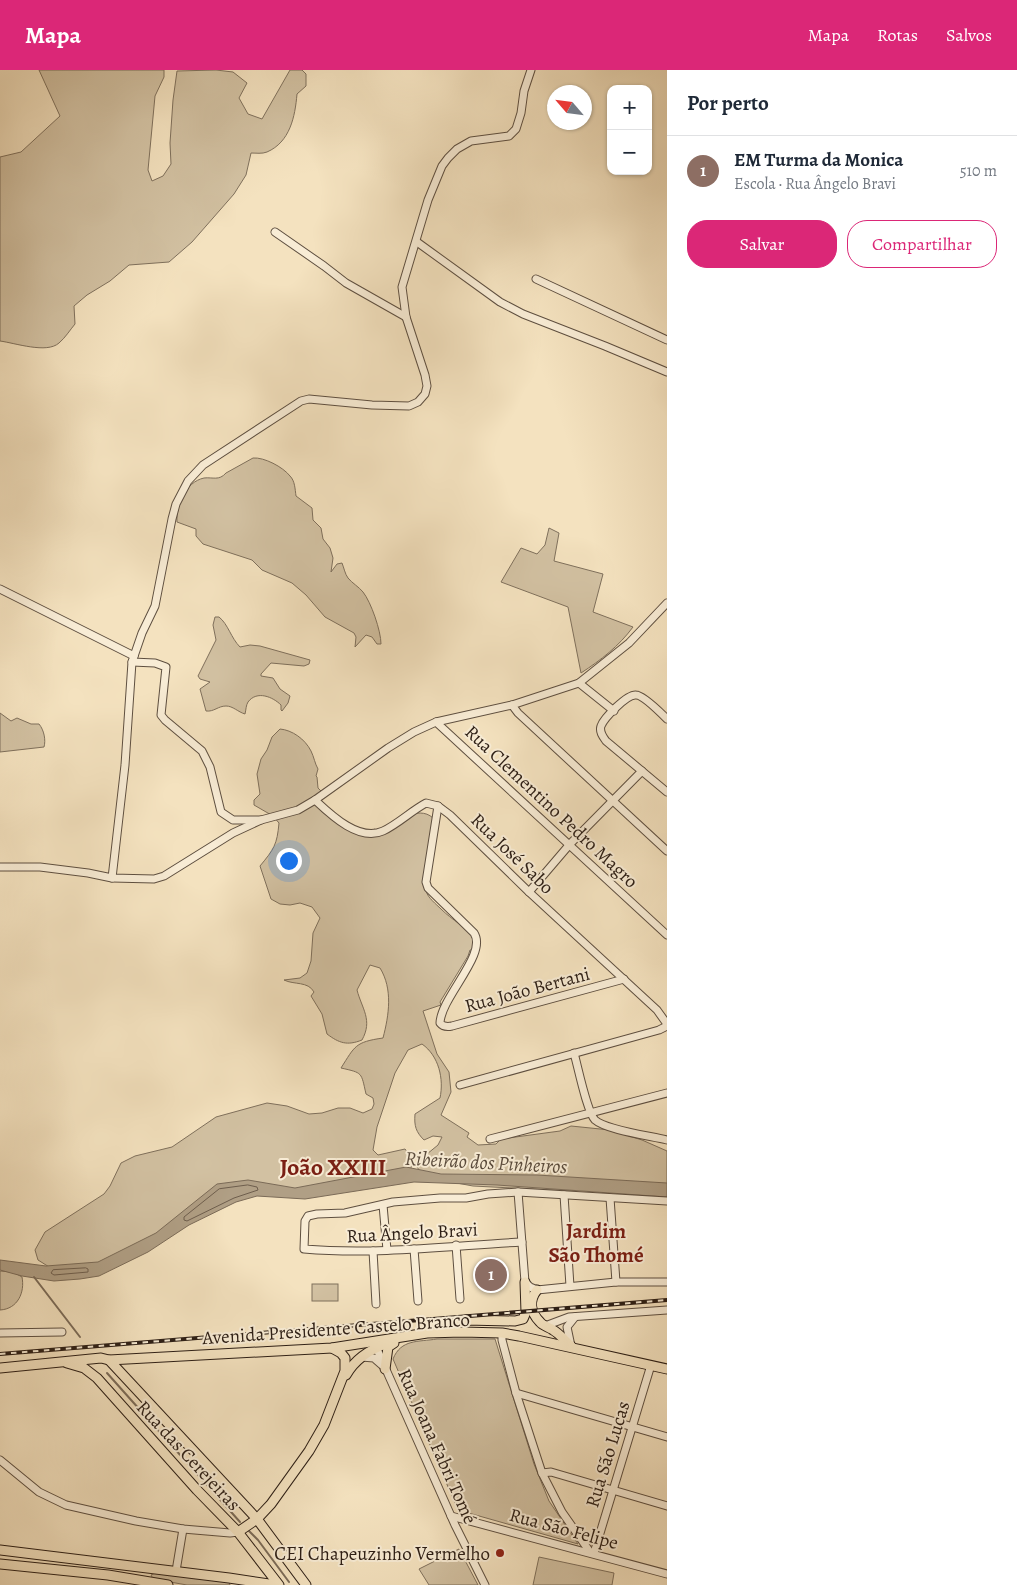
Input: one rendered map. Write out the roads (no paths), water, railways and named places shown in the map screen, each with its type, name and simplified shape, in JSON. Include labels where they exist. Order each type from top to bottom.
[{"type":"main road","points":[[437,1333],[466,1320],[515,1321],[523,1319],[526,1312],[525,1282]]},
{"type":"main road","points":[[537,1290],[532,1298],[531,1307],[540,1322],[554,1330],[571,1346]]},
{"type":"main road","name":"Avenida Presidente Castelo Branco","points":[[0,1368],[101,1358],[332,1348],[384,1339],[462,1332],[502,1334],[571,1346],[667,1368]]},
{"type":"main road","points":[[376,1347],[400,1338]]},
{"type":"main road","points":[[386,1369],[388,1347],[400,1338]]},
{"type":"main road","points":[[341,1383],[349,1369],[384,1339]]},
{"type":"main road","points":[[238,1532],[257,1519],[271,1504],[309,1451],[324,1425],[345,1371],[345,1358],[341,1353],[332,1348]]},
{"type":"main road","points":[[97,1378],[95,1373],[96,1367],[101,1358],[257,1519],[306,1585]]},
{"type":"main road","name":"Rua das Cerejeiras","points":[[64,1362],[84,1368],[97,1378],[197,1490],[238,1532],[277,1585]]},
{"type":"main road","points":[[0,1550],[154,1570],[176,1571],[230,1581],[277,1585]]},
{"type":"main road","points":[[0,1564],[108,1575],[165,1584]]},
{"type":"main road","points":[[154,1570],[146,1575],[165,1584]]},
{"type":"street","points":[[112,878],[125,765],[133,659],[155,606],[174,511],[191,477],[203,465],[301,401],[309,399],[372,405],[409,406],[418,402],[425,394],[427,386],[406,317],[402,287],[428,200],[442,166],[464,144],[509,136],[513,133],[518,125],[524,91],[531,70]]},
{"type":"street","points":[[275,232],[346,283],[406,317]]},
{"type":"street","points":[[417,242],[500,302],[523,314],[667,372]]},
{"type":"street","points":[[536,279],[667,340]]},
{"type":"street","points":[[0,589],[133,659],[156,663],[166,667],[161,715],[164,720],[202,751],[210,767],[221,812],[233,820],[261,820]]},
{"type":"street","points":[[0,867],[40,868],[88,873],[112,878],[154,879],[164,876],[233,833],[261,820],[298,810],[414,732],[436,722],[512,705],[579,683],[629,643],[667,603]]},
{"type":"street","points":[[579,683],[614,711]]},
{"type":"street","points":[[667,719],[637,695],[629,696],[602,726],[602,736],[667,792]]},
{"type":"street","points":[[512,705],[518,713],[667,851]]},
{"type":"street","name":"Rua Clementino Pedro Magro","points":[[436,722],[667,935]]},
{"type":"street","points":[[529,892],[570,844],[642,771]]},
{"type":"street","points":[[315,800],[335,818],[359,832],[368,834],[382,831],[426,803],[438,806]]},
{"type":"street","name":"Rua José Sabo","points":[[438,806],[450,815],[529,892],[658,1010],[667,1025]]},
{"type":"street","name":"Rua João Bertani","points":[[438,806],[426,882],[428,888],[474,932],[477,941],[475,953],[442,1010],[440,1023],[444,1027],[624,979]]},
{"type":"street","points":[[460,1085],[659,1030],[667,1025]]},
{"type":"street","points":[[574,1053],[594,1119],[606,1126],[667,1140]]},
{"type":"street","points":[[490,1139],[667,1093]]},
{"type":"street","points":[[518,1192],[525,1282],[527,1286],[537,1290],[616,1282],[667,1282]]},
{"type":"street","points":[[387,1250],[383,1205],[392,1202],[466,1198],[518,1192],[667,1201]]},
{"type":"street","points":[[564,1195],[570,1286]]},
{"type":"street","points":[[610,1198],[616,1282]]},
{"type":"street","name":"Rua Ângelo Bravi","points":[[383,1205],[345,1213],[308,1216],[305,1221],[304,1250],[337,1252],[373,1251],[522,1242]]},
{"type":"street","points":[[456,1246],[460,1299]]},
{"type":"street","points":[[414,1248],[418,1301]]},
{"type":"street","points":[[373,1251],[376,1304]]},
{"type":"street","points":[[545,1326],[569,1317],[667,1310]]},
{"type":"street","points":[[571,1346],[567,1327],[575,1317]]},
{"type":"street","points":[[0,1333],[62,1332]]},
{"type":"street","points":[[502,1334],[516,1393],[548,1488],[562,1512],[592,1552]]},
{"type":"street","name":"Rua Joana Fabri Tomé","points":[[376,1347],[451,1516],[485,1585]]},
{"type":"street","points":[[361,1357],[374,1358],[386,1369]]},
{"type":"street","name":"Rua São Lucas","points":[[592,1552],[651,1365]]},
{"type":"street","points":[[516,1393],[667,1437]]},
{"type":"street","points":[[0,1460],[39,1492],[66,1505],[119,1518],[183,1529],[238,1532]]},
{"type":"street","points":[[542,1473],[551,1472],[667,1506]]},
{"type":"street","name":"Rua São Felipe","points":[[451,1516],[592,1552],[667,1574]]},
{"type":"street","points":[[221,1532],[227,1520]]},
{"type":"street","points":[[176,1571],[183,1529]]},
{"type":"water","points":[[406,1167],[441,1174],[537,1175],[667,1183],[667,1197],[497,1185],[414,1182],[305,1199],[257,1196],[236,1202],[189,1225],[148,1252],[99,1276],[54,1281],[0,1270],[0,1260],[46,1266],[98,1262],[156,1233],[217,1184],[248,1180],[295,1188]]},
{"type":"waterway","points":[[34,1277],[80,1337]]},
{"type":"waterway","points":[[107,1373],[240,1522]]},
{"type":"waterway","points":[[249,1531],[258,1540],[289,1582]]},
{"type":"railway","points":[[0,1354],[667,1300]]},
{"type":"place","name":"EM Turma da Monica","points":[[491,1275]]},
{"type":"place","name":"CEI Chapeuzinho Vermelho","points":[[500,1553]]},
{"type":"district","name":"João XXIII","points":[[333,1167]]},
{"type":"district","name":"Jardim São Thomé","points":[[596,1243]]},
{"type":"water label","name":"Ribeirão dos Pinheiros","points":[[486,1162]]}]
